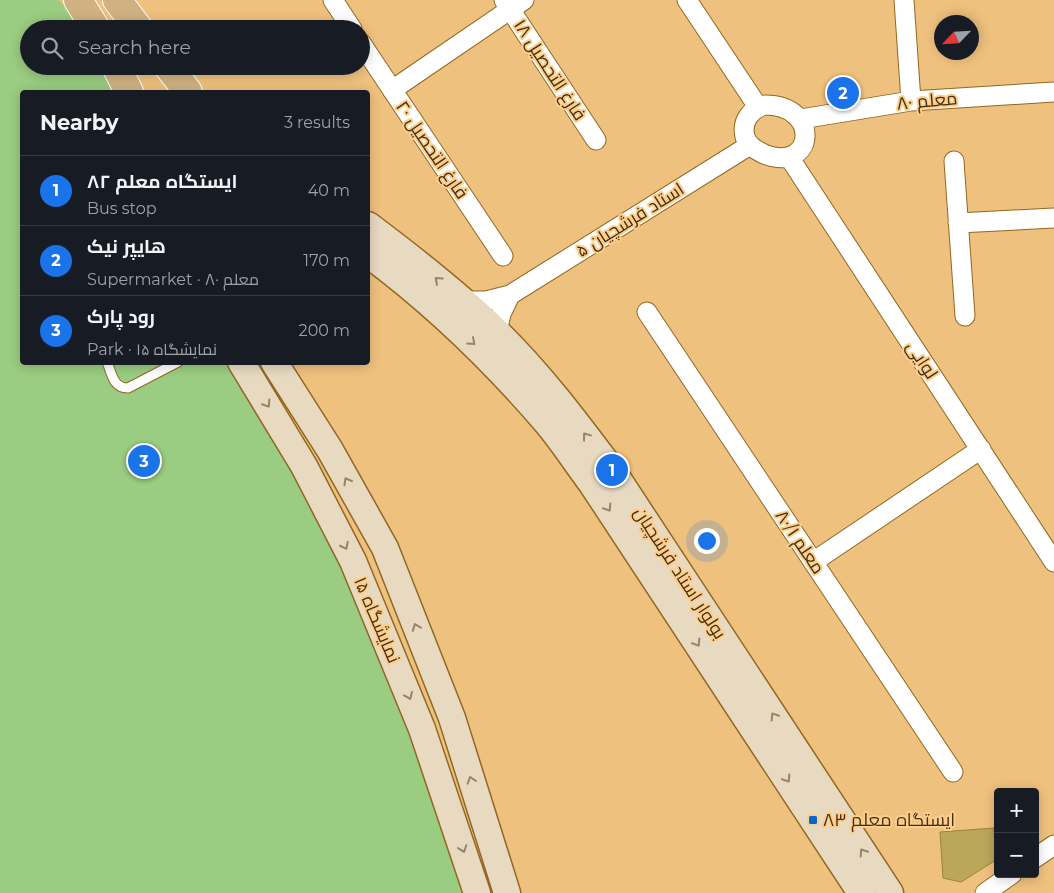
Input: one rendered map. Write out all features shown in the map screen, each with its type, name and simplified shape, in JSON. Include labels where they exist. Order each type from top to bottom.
[{"type":"main road","points":[[78,0],[90,20]]},
{"type":"main road","points":[[117,0],[132,20]]},
{"type":"main road","points":[[120,75],[128,90]]},
{"type":"main road","points":[[175,75],[186,90]]},
{"type":"street","points":[[333,0],[346,20]]},
{"type":"street","points":[[687,0],[758,107]]},
{"type":"street","points":[[904,0],[911,101]]},
{"type":"street","points":[[392,90],[513,3]]},
{"type":"street","name":"فارغ التحصیل ۱۸","points":[[513,3],[596,140]]},
{"type":"street","name":"فارغ التحصیل ۲۰","points":[[370,57],[503,256]]},
{"type":"street","name":"معلم ۸۰","points":[[801,119],[911,101],[1054,92]]},
{"type":"street","points":[[772,105],[796,114],[801,119],[806,134],[804,142],[800,149],[789,158],[776,159],[755,150],[746,138],[745,123],[752,111],[758,107],[772,105]]},
{"type":"street","name":"استاد فرشچیان ۵","points":[[461,301],[486,301],[510,295],[750,145]]},
{"type":"street","name":"لوایی","points":[[789,158],[1054,562]]},
{"type":"street","points":[[954,161],[965,316]]},
{"type":"street","points":[[958,223],[1054,218]]},
{"type":"street","name":"بولوار استاد فرشچیان","points":[[370,226],[416,260],[497,332],[567,409],[612,470],[890,893]]},
{"type":"street","name":"بولوار استاد فرشچیان","points":[[370,256],[401,279],[480,349],[548,424],[592,484],[861,893]]},
{"type":"street","points":[[497,332],[500,314],[510,295]]},
{"type":"street","name":"معلم ۸۰/۱","points":[[647,312],[953,772]]},
{"type":"street","name":"نمایشگاه ۱۵","points":[[243,365],[304,466],[353,562],[422,729],[477,893]]},
{"type":"street","name":"نمایشگاه ۱۵","points":[[276,365],[330,450],[385,548],[452,718],[508,893]]},
{"type":"street","points":[[814,562],[981,449]]},
{"type":"street","points":[[1039,855],[1054,844]]},
{"type":"street","points":[[985,893],[1006,878]]},
{"type":"lane","points":[[108,365],[116,385],[128,388],[172,365]]},
{"type":"green space","points":[[0,0],[59,0],[76,20],[20,20],[20,75],[105,75],[112,90],[20,90],[20,365],[232,365],[344,559],[383,658],[462,874],[463,893],[0,893]]},
{"type":"building","points":[[994,828],[994,861],[961,882],[943,878],[940,832]]},
{"type":"place","name":"هایپر نیک","points":[[843,93]]},
{"type":"place","name":"رود پارک","points":[[144,461]]},
{"type":"place","name":"ایستگاه معلم ۸۲","points":[[612,470]]},
{"type":"place","name":"ایستگاه معلم ۸۳","points":[[813,820]]}]
